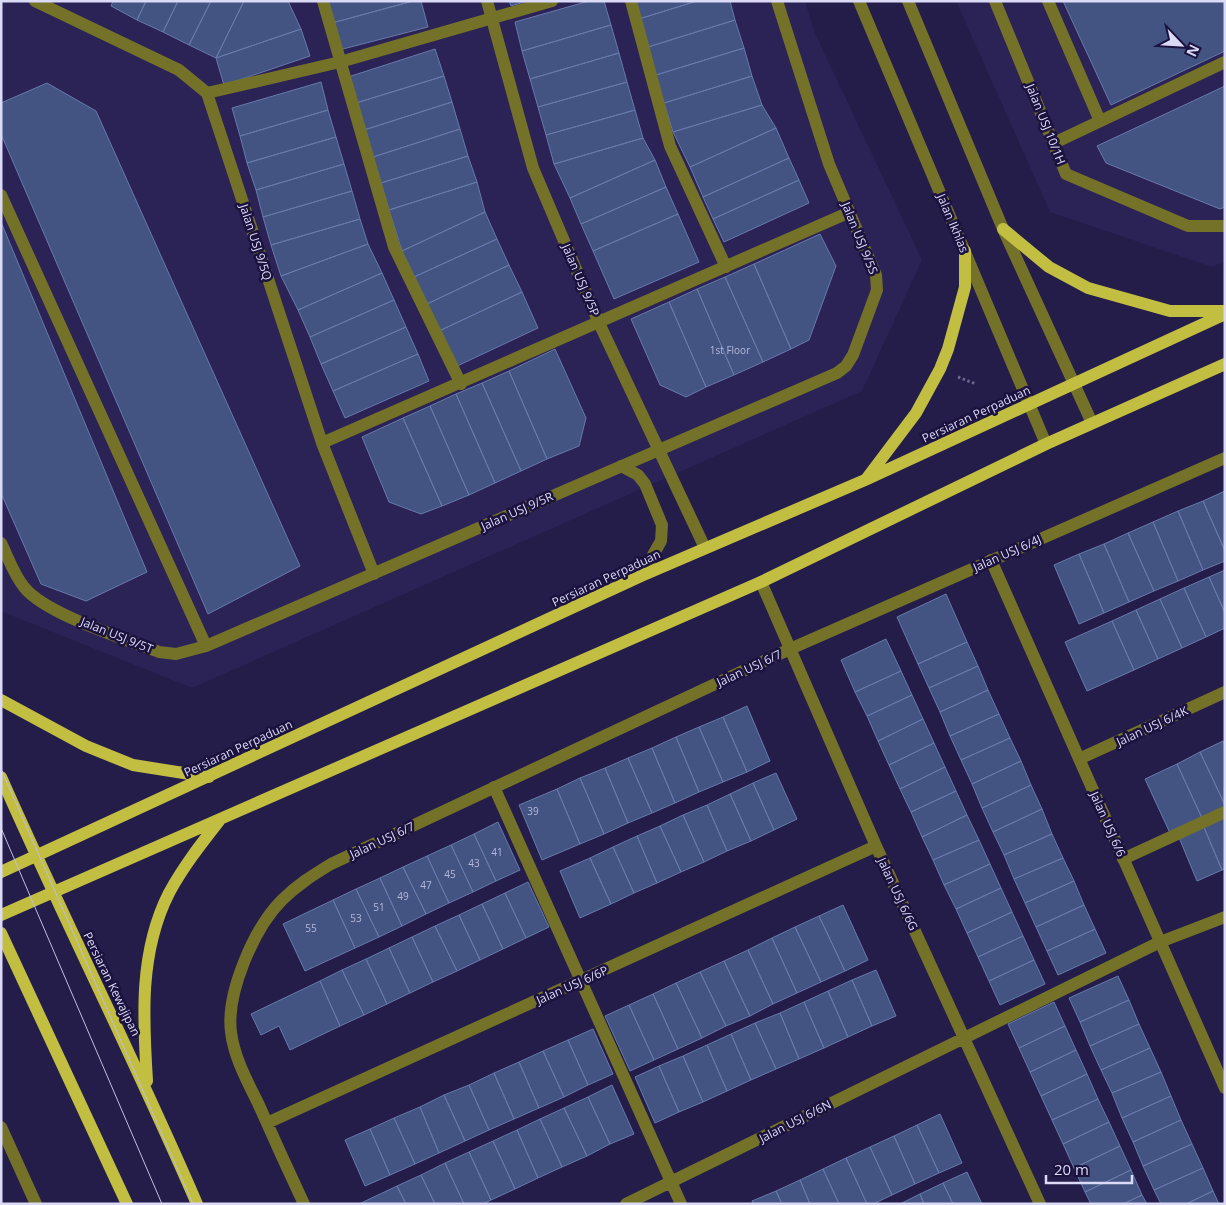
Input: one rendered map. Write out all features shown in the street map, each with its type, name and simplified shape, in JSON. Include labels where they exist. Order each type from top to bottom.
[{"type":"main road","points":[[1004,229],[1049,267],[1088,288],[1170,312],[1225,313]]},
{"type":"main road","points":[[866,480],[916,413],[940,369],[948,349],[965,287],[965,251]]},
{"type":"main road","name":"Persiaran Perpaduan","points":[[1,872],[641,576],[866,480],[1225,313]]},
{"type":"main road","points":[[1,915],[761,582],[1046,444],[1225,364]]},
{"type":"main road","points":[[1,700],[86,746],[133,765],[209,777]]},
{"type":"main road","name":"Persiaran Kewajipan","points":[[1,777],[53,893],[148,1090],[197,1204]]},
{"type":"main road","points":[[148,1090],[143,1024],[144,982],[154,935],[169,894],[192,856],[221,819]]},
{"type":"main road","points":[[1,933],[127,1204]]},
{"type":"street","points":[[35,1],[179,70],[207,93],[340,62],[492,20],[552,1]]},
{"type":"street","points":[[323,1],[394,247],[461,384]]},
{"type":"street","name":"Jalan USJ 9/5P","points":[[486,1],[532,168],[600,323],[705,548]]},
{"type":"street","points":[[631,1],[670,146],[726,267]]},
{"type":"street","name":"Jalan USJ 9/5S","points":[[660,449],[837,373],[854,356],[877,290],[872,262],[829,164],[777,1]]},
{"type":"street","name":"Jalan Ikhlas","points":[[859,1],[965,251],[1028,406],[1046,444]]},
{"type":"street","points":[[908,1],[1004,229],[1092,423]]},
{"type":"street","name":"Jalan USJ 10/1H","points":[[995,1],[1066,174],[1188,226],[1225,226]]},
{"type":"street","points":[[1048,1],[1100,121]]},
{"type":"street","points":[[1054,143],[1225,62]]},
{"type":"street","name":"Jalan USJ 9/5Q","points":[[207,93],[322,443],[374,574]]},
{"type":"street","points":[[1,195],[206,646]]},
{"type":"street","points":[[322,443],[461,384],[850,212]]},
{"type":"street","name":"Jalan USJ 9/5R","points":[[374,574],[660,449]]},
{"type":"street","name":"Jalan USJ 6/4J","points":[[790,650],[1225,458]]},
{"type":"street","points":[[621,466],[638,475],[645,484],[662,526],[661,541],[641,576]]},
{"type":"street","name":"Jalan USJ 9/5T","points":[[1,543],[23,586],[36,600],[55,611],[159,652],[176,654],[206,646],[374,574]]},
{"type":"street","name":"Jalan USJ 6/6","points":[[991,560],[1225,1088]]},
{"type":"street","name":"Jalan USJ 6/6G","points":[[761,582],[876,846],[1040,1204]]},
{"type":"street","name":"Jalan USJ 6/7","points":[[304,1204],[239,1062],[231,1032],[233,1002],[244,964],[259,931],[280,901],[303,880],[331,864],[790,650]]},
{"type":"street","name":"Jalan USJ 6/4K","points":[[1079,759],[1225,692]]},
{"type":"street","points":[[494,787],[681,1204]]},
{"type":"street","points":[[1123,858],[1225,812]]},
{"type":"street","name":"Jalan USJ 6/6P","points":[[267,1123],[876,846]]},
{"type":"street","name":"Jalan USJ 6/6N","points":[[626,1204],[1160,942],[1225,916]]},
{"type":"street","points":[[1,1127],[36,1204]]},
{"type":"shaded area","points":[[1,1],[805,1],[814,31],[922,260],[862,391],[192,688],[3,612],[1,609]]},
{"type":"shaded area","points":[[956,1],[1225,1],[1225,261],[1212,267],[1050,212]]},
{"type":"building","points":[[113,1],[146,1],[137,20],[111,6]]},
{"type":"building","points":[[146,1],[178,1],[163,32],[137,20]]},
{"type":"building","points":[[178,1],[211,1],[189,45],[163,32]]},
{"type":"building","points":[[211,1],[244,1],[216,58],[189,45]]},
{"type":"building","points":[[244,1],[288,1],[301,29],[216,58]]},
{"type":"building","points":[[326,1],[413,1],[332,23]]},
{"type":"building","points":[[413,1],[421,1],[428,27],[339,50],[332,23]]},
{"type":"building","points":[[509,1],[528,1],[511,6]]},
{"type":"building","points":[[589,1],[604,1],[611,25],[522,51],[515,22]]},
{"type":"building","points":[[634,1],[697,1],[639,19]]},
{"type":"building","points":[[697,1],[730,1],[735,20],[648,47],[639,19]]},
{"type":"building","points":[[1063,1],[1225,1],[1225,51],[1111,105]]},
{"type":"building","points":[[735,20],[744,48],[656,75],[648,47]]},
{"type":"building","points":[[611,25],[619,53],[530,79],[522,51]]},
{"type":"building","points":[[301,29],[310,56],[224,85],[216,58]]},
{"type":"building","points":[[744,48],[752,76],[664,103],[656,75]]},
{"type":"building","points":[[435,49],[444,76],[356,103],[348,77]]},
{"type":"building","points":[[619,53],[627,82],[538,107],[530,79]]},
{"type":"building","points":[[444,76],[452,102],[364,130],[356,103]]},
{"type":"building","points":[[752,76],[762,105],[673,132],[664,103]]},
{"type":"building","points":[[321,82],[328,110],[240,136],[232,108]]},
{"type":"building","points":[[627,82],[635,110],[546,135],[538,107]]},
{"type":"building","points":[[47,83],[96,111],[300,566],[208,614],[1,134],[1,103]]},
{"type":"building","points":[[1225,86],[1225,207],[1220,209],[1106,163],[1097,146]]},
{"type":"building","points":[[452,102],[460,129],[373,157],[364,130]]},
{"type":"building","points":[[762,105],[776,128],[690,167],[673,132]]},
{"type":"building","points":[[328,110],[336,137],[247,163],[240,136]]},
{"type":"building","points":[[635,110],[643,138],[554,164],[546,135]]},
{"type":"building","points":[[776,128],[789,158],[703,197],[690,167]]},
{"type":"building","points":[[460,129],[468,156],[381,183],[373,157]]},
{"type":"building","points":[[336,137],[344,164],[256,190],[247,163]]},
{"type":"building","points":[[643,138],[655,160],[570,198],[554,164]]},
{"type":"building","points":[[468,156],[477,182],[389,210],[381,183]]},
{"type":"building","points":[[789,158],[799,180],[713,219],[703,197]]},
{"type":"building","points":[[655,160],[666,187],[581,224],[570,198]]},
{"type":"building","points":[[344,164],[352,191],[263,217],[256,190]]},
{"type":"building","points":[[799,180],[809,203],[724,242],[713,219]]},
{"type":"building","points":[[477,182],[485,212],[402,251],[389,210]]},
{"type":"building","points":[[666,187],[678,214],[593,251],[581,224]]},
{"type":"building","points":[[352,191],[360,219],[271,245],[263,217]]},
{"type":"building","points":[[485,212],[497,239],[414,277],[402,251]]},
{"type":"building","points":[[678,214],[699,262],[614,299],[593,251]]},
{"type":"building","points":[[360,219],[368,244],[281,276],[271,245]]},
{"type":"building","points":[[1,222],[147,572],[86,601],[41,584],[1,493]]},
{"type":"building","points":[[820,234],[836,266],[809,340],[791,349],[754,264]]},
{"type":"building","points":[[497,239],[509,265],[427,304],[414,277]]},
{"type":"building","points":[[368,244],[382,273],[298,310],[281,276]]},
{"type":"building","points":[[754,264],[791,349],[763,362],[725,277]]},
{"type":"building","points":[[509,265],[522,292],[439,331],[427,304]]},
{"type":"building","points":[[382,273],[394,300],[310,337],[298,310]]},
{"type":"building","points":[[725,277],[763,362],[734,375],[697,289]]},
{"type":"building","points":[[697,289],[734,375],[706,387],[669,302]]},
{"type":"building","points":[[522,292],[538,328],[455,367],[439,331]]},
{"type":"building","points":[[394,300],[406,327],[321,364],[310,337]]},
{"type":"building","points":[[669,302],[706,387],[686,397],[660,385],[631,319]]},
{"type":"building","points":[[406,327],[418,354],[333,391],[321,364]]},
{"type":"building","points":[[555,349],[586,418],[579,446],[547,459],[509,371]]},
{"type":"building","points":[[418,354],[429,381],[345,418],[333,391]]},
{"type":"building","points":[[509,371],[547,459],[521,471],[482,383]]},
{"type":"building","points":[[482,383],[521,471],[495,483],[456,394]]},
{"type":"building","points":[[456,394],[495,483],[469,495],[430,406]]},
{"type":"building","points":[[430,406],[469,495],[442,506],[403,418]]},
{"type":"building","points":[[403,418],[442,506],[421,514],[389,502],[362,437]]},
{"type":"building","points":[[1225,491],[1225,551],[1203,501]]},
{"type":"building","points":[[1203,501],[1225,551],[1225,561],[1203,570],[1178,511]]},
{"type":"building","points":[[1178,511],[1203,570],[1178,581],[1153,522]]},
{"type":"building","points":[[1153,522],[1178,581],[1154,591],[1128,533]]},
{"type":"building","points":[[1128,533],[1154,591],[1129,602],[1104,544]]},
{"type":"building","points":[[1104,544],[1129,602],[1104,613],[1079,554]]},
{"type":"building","points":[[1079,554],[1104,613],[1079,624],[1054,565]]},
{"type":"building","points":[[1225,570],[1225,613],[1209,577]]},
{"type":"building","points":[[1209,577],[1225,613],[1225,628],[1206,637],[1184,588]]},
{"type":"building","points":[[1184,588],[1206,637],[1182,648],[1160,599]]},
{"type":"building","points":[[946,594],[967,642],[918,664],[897,617]]},
{"type":"building","points":[[1160,599],[1182,648],[1158,659],[1136,610]]},
{"type":"building","points":[[1136,610],[1158,659],[1134,670],[1112,621]]},
{"type":"building","points":[[1112,621],[1134,670],[1087,691],[1065,642]]},
{"type":"building","points":[[886,639],[901,671],[855,692],[841,660]]},
{"type":"building","points":[[967,642],[978,666],[929,688],[918,664]]},
{"type":"building","points":[[978,666],[988,690],[940,712],[929,688]]},
{"type":"building","points":[[901,671],[912,695],[867,716],[855,692]]},
{"type":"building","points":[[988,690],[999,714],[950,736],[940,712]]},
{"type":"building","points":[[912,695],[923,719],[878,741],[867,716]]},
{"type":"building","points":[[747,706],[770,761],[747,772],[723,717]]},
{"type":"building","points":[[999,714],[1010,738],[961,760],[950,736]]},
{"type":"building","points":[[723,717],[747,772],[723,782],[699,727]]},
{"type":"building","points":[[923,719],[934,743],[889,765],[878,741]]},
{"type":"building","points":[[699,727],[723,782],[699,792],[676,737]]},
{"type":"building","points":[[676,737],[699,792],[675,803],[652,748]]},
{"type":"building","points":[[1010,738],[1021,761],[972,784],[961,760]]},
{"type":"building","points":[[1223,741],[1225,745],[1225,805],[1200,752]]},
{"type":"building","points":[[934,743],[945,767],[900,789],[889,765]]},
{"type":"building","points":[[652,748],[675,803],[652,813],[628,758]]},
{"type":"building","points":[[1200,752],[1225,805],[1225,807],[1202,818],[1177,764]]},
{"type":"building","points":[[628,758],[652,813],[628,823],[605,768]]},
{"type":"building","points":[[1021,761],[1031,785],[982,808],[972,784]]},
{"type":"building","points":[[1177,764],[1202,818],[1170,833],[1145,779]]},
{"type":"building","points":[[945,767],[956,791],[911,812],[900,789]]},
{"type":"building","points":[[605,768],[628,823],[604,834],[580,778]]},
{"type":"building","points":[[776,773],[797,819],[774,830],[753,783]]},
{"type":"building","points":[[580,778],[604,834],[580,844],[557,789]]},
{"type":"building","points":[[753,783],[774,830],[751,841],[730,794]]},
{"type":"building","points":[[1031,785],[1042,809],[993,832],[982,808]]},
{"type":"building","points":[[557,789],[580,844],[542,860],[519,805]]},
{"type":"building","points":[[956,791],[967,815],[922,837],[911,812]]},
{"type":"building","points":[[730,794],[751,841],[727,851],[707,805]]},
{"type":"building","points":[[707,805],[727,851],[704,862],[683,815]]},
{"type":"building","points":[[1042,809],[1052,834],[1004,855],[993,832]]},
{"type":"building","points":[[683,815],[704,862],[681,872],[660,826]]},
{"type":"building","points":[[967,815],[979,840],[933,860],[922,837]]},
{"type":"building","points":[[1225,816],[1225,869],[1222,870],[1203,825]]},
{"type":"building","points":[[498,822],[520,870],[496,881],[474,834]]},
{"type":"building","points":[[1203,825],[1222,870],[1197,881],[1178,835]]},
{"type":"building","points":[[660,826],[681,872],[657,883],[637,836]]},
{"type":"building","points":[[474,834],[496,881],[473,892],[451,845]]},
{"type":"building","points":[[1052,834],[1063,858],[1014,879],[1004,855]]},
{"type":"building","points":[[637,836],[657,883],[634,893],[613,847]]},
{"type":"building","points":[[979,840],[990,864],[944,885],[933,860]]},
{"type":"building","points":[[451,845],[473,892],[449,903],[427,856]]},
{"type":"building","points":[[613,847],[634,893],[611,904],[590,858]]},
{"type":"building","points":[[427,856],[449,903],[426,914],[403,867]]},
{"type":"building","points":[[590,858],[611,904],[580,918],[560,871]]},
{"type":"building","points":[[1063,858],[1074,881],[1025,903],[1014,879]]},
{"type":"building","points":[[990,864],[1001,888],[956,909],[944,885]]},
{"type":"building","points":[[403,867],[426,914],[402,926],[380,878]]},
{"type":"building","points":[[380,878],[402,926],[379,937],[356,889]]},
{"type":"building","points":[[1074,881],[1084,905],[1036,927],[1025,903]]},
{"type":"building","points":[[528,882],[549,927],[526,938],[505,893]]},
{"type":"building","points":[[1001,888],[1012,912],[967,933],[956,909]]},
{"type":"building","points":[[356,889],[379,937],[355,948],[333,900]]},
{"type":"building","points":[[505,893],[526,938],[503,949],[482,904]]},
{"type":"building","points":[[333,900],[355,948],[305,971],[283,924]]},
{"type":"building","points":[[482,904],[503,949],[480,960],[459,915]]},
{"type":"building","points":[[843,905],[868,960],[845,971],[819,916]]},
{"type":"building","points":[[1084,905],[1095,929],[1047,951],[1036,927]]},
{"type":"building","points":[[1012,912],[1023,936],[978,957],[967,933]]},
{"type":"building","points":[[459,915],[480,960],[457,971],[435,926]]},
{"type":"building","points":[[819,916],[845,971],[821,982],[795,927]]},
{"type":"building","points":[[435,926],[457,971],[433,982],[412,937]]},
{"type":"building","points":[[795,927],[821,982],[797,993],[772,938]]},
{"type":"building","points":[[1095,929],[1106,953],[1058,975],[1047,951]]},
{"type":"building","points":[[1023,936],[1034,960],[989,981],[978,957]]},
{"type":"building","points":[[412,937],[433,982],[410,993],[389,948]]},
{"type":"building","points":[[772,938],[797,993],[773,1004],[748,950]]},
{"type":"building","points":[[389,948],[410,993],[387,1004],[366,959]]},
{"type":"building","points":[[748,950],[773,1004],[750,1016],[724,961]]},
{"type":"building","points":[[366,959],[387,1004],[364,1015],[342,970]]},
{"type":"building","points":[[1034,960],[1045,984],[1000,1005],[989,981]]},
{"type":"building","points":[[724,961],[750,1016],[726,1026],[700,972]]},
{"type":"building","points":[[342,970],[364,1015],[340,1026],[320,981]]},
{"type":"building","points":[[876,970],[896,1016],[872,1026],[852,980]]},
{"type":"building","points":[[700,972],[726,1026],[702,1038],[676,983]]},
{"type":"building","points":[[1118,976],[1129,1000],[1080,1022],[1069,998]]},
{"type":"building","points":[[852,980],[872,1026],[848,1037],[828,991]]},
{"type":"building","points":[[320,981],[340,1026],[290,1050],[279,1026],[261,1035],[251,1014]]},
{"type":"building","points":[[676,983],[702,1038],[678,1049],[653,994]]},
{"type":"building","points":[[828,991],[848,1037],[824,1048],[804,1002]]},
{"type":"building","points":[[653,994],[678,1049],[654,1060],[629,1005]]},
{"type":"building","points":[[1129,1000],[1139,1024],[1090,1046],[1080,1022]]},
{"type":"building","points":[[804,1002],[824,1048],[799,1059],[780,1013]]},
{"type":"building","points":[[1054,1002],[1065,1026],[1019,1048],[1008,1024]]},
{"type":"building","points":[[629,1005],[654,1060],[630,1071],[605,1016]]},
{"type":"building","points":[[780,1013],[799,1059],[776,1069],[755,1023]]},
{"type":"building","points":[[755,1023],[776,1069],[751,1080],[731,1034]]},
{"type":"building","points":[[1139,1024],[1150,1048],[1101,1070],[1090,1046]]},
{"type":"building","points":[[1065,1026],[1076,1050],[1030,1072],[1019,1048]]},
{"type":"building","points":[[593,1029],[613,1074],[588,1085],[568,1040]]},
{"type":"building","points":[[731,1034],[751,1080],[727,1091],[707,1045]]},
{"type":"building","points":[[568,1040],[588,1085],[564,1097],[543,1051]]},
{"type":"building","points":[[707,1045],[727,1091],[703,1102],[683,1056]]},
{"type":"building","points":[[1150,1048],[1161,1072],[1112,1093],[1101,1070]]},
{"type":"building","points":[[1076,1050],[1087,1074],[1041,1096],[1030,1072]]},
{"type":"building","points":[[543,1051],[564,1097],[539,1108],[519,1062]]},
{"type":"building","points":[[683,1056],[703,1102],[679,1112],[659,1066]]},
{"type":"building","points":[[519,1062],[539,1108],[514,1119],[494,1073]]},
{"type":"building","points":[[659,1066],[679,1112],[655,1123],[635,1077]]},
{"type":"building","points":[[1161,1072],[1171,1096],[1122,1118],[1112,1093]]},
{"type":"building","points":[[494,1073],[514,1119],[489,1130],[469,1085]]},
{"type":"building","points":[[1087,1074],[1098,1099],[1052,1120],[1041,1096]]},
{"type":"building","points":[[469,1085],[489,1130],[465,1141],[444,1095]]},
{"type":"building","points":[[612,1085],[634,1134],[610,1144],[588,1097]]},
{"type":"building","points":[[444,1095],[465,1141],[439,1153],[420,1107]]},
{"type":"building","points":[[1171,1096],[1181,1120],[1133,1142],[1122,1118]]},
{"type":"building","points":[[588,1097],[610,1144],[587,1156],[564,1108]]},
{"type":"building","points":[[1098,1099],[1109,1122],[1063,1144],[1052,1120]]},
{"type":"building","points":[[420,1107],[439,1153],[415,1164],[394,1118]]},
{"type":"building","points":[[564,1108],[587,1156],[562,1167],[540,1119]]},
{"type":"building","points":[[940,1114],[962,1163],[939,1173],[917,1125]]},
{"type":"building","points":[[394,1118],[415,1164],[390,1175],[370,1129]]},
{"type":"building","points":[[540,1119],[562,1167],[538,1178],[517,1130]]},
{"type":"building","points":[[1181,1120],[1192,1144],[1143,1166],[1133,1142]]},
{"type":"building","points":[[1109,1122],[1120,1146],[1074,1168],[1063,1144]]},
{"type":"building","points":[[917,1125],[939,1173],[915,1184],[894,1136]]},
{"type":"building","points":[[370,1129],[390,1175],[365,1186],[345,1140]]},
{"type":"building","points":[[517,1130],[538,1178],[515,1189],[493,1141]]},
{"type":"building","points":[[894,1136],[915,1184],[892,1195],[870,1147]]},
{"type":"building","points":[[493,1141],[515,1189],[491,1200],[469,1152]]},
{"type":"building","points":[[1192,1144],[1203,1168],[1154,1190],[1143,1166]]},
{"type":"building","points":[[1120,1146],[1131,1170],[1085,1192],[1074,1168]]},
{"type":"building","points":[[870,1147],[892,1195],[873,1204],[867,1204],[846,1158]]},
{"type":"building","points":[[469,1152],[491,1200],[483,1204],[464,1204],[445,1163]]},
{"type":"building","points":[[846,1158],[867,1204],[839,1204],[823,1169]]},
{"type":"building","points":[[445,1163],[464,1204],[435,1204],[421,1175]]},
{"type":"building","points":[[1203,1168],[1213,1191],[1186,1204],[1161,1204],[1154,1190]]},
{"type":"building","points":[[823,1169],[839,1204],[810,1204],[800,1180]]},
{"type":"building","points":[[1131,1170],[1142,1195],[1123,1204],[1091,1204],[1085,1192]]},
{"type":"building","points":[[967,1172],[982,1204],[953,1204],[943,1183]]},
{"type":"building","points":[[421,1175],[435,1204],[406,1204],[397,1186]]},
{"type":"building","points":[[800,1180],[810,1204],[782,1204],[776,1191]]},
{"type":"building","points":[[943,1183],[953,1204],[924,1204],[920,1194]]},
{"type":"building","points":[[397,1186],[406,1204],[359,1204]]},
{"type":"building","points":[[776,1191],[782,1204],[753,1204],[752,1201]]},
{"type":"building","points":[[1213,1191],[1219,1204],[1186,1204]]},
{"type":"building","points":[[920,1194],[924,1204],[900,1204]]},
{"type":"building","points":[[1142,1195],[1147,1204],[1123,1204]]},
{"type":"tram line","points":[[1,769],[193,1204]]},
{"type":"tram line","points":[[1,828],[162,1204]]}]
